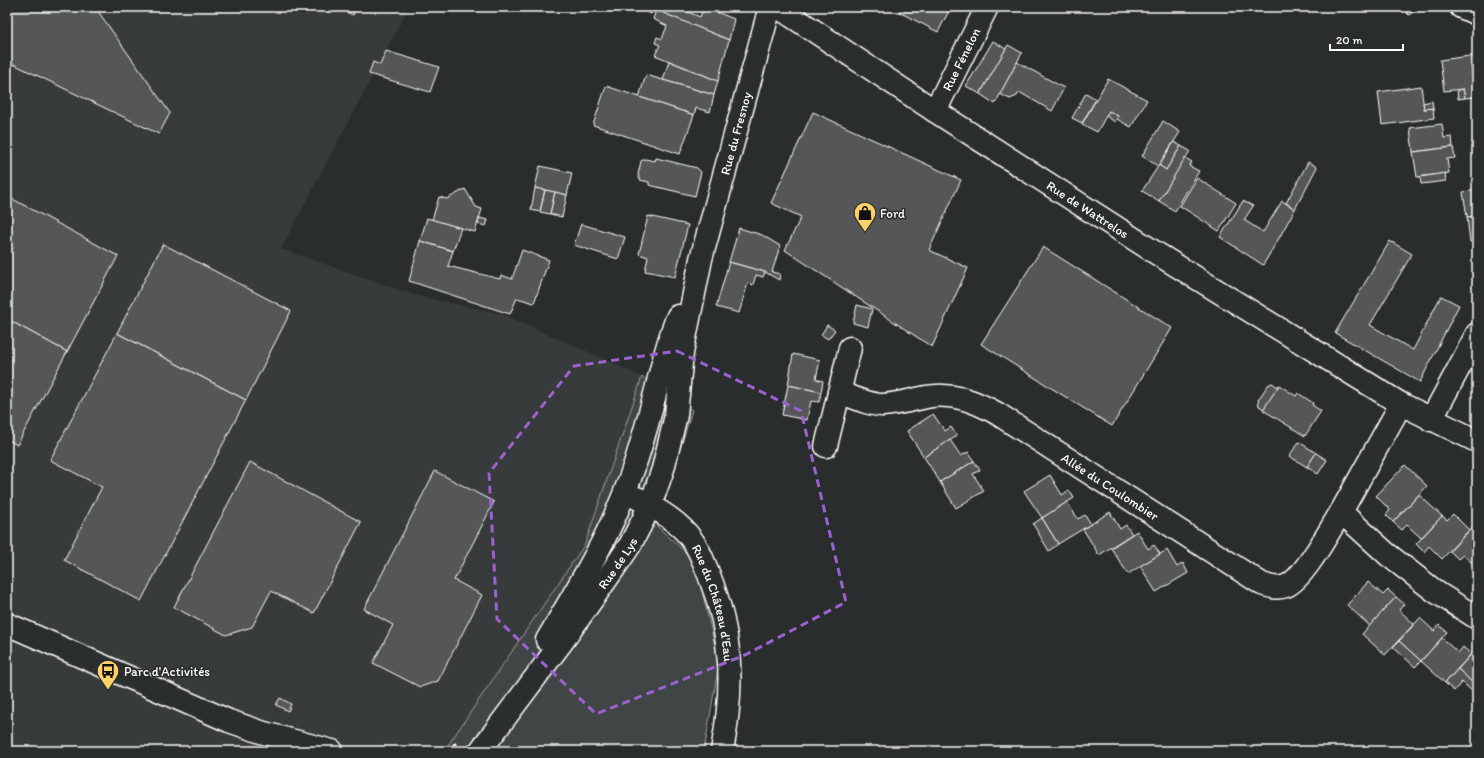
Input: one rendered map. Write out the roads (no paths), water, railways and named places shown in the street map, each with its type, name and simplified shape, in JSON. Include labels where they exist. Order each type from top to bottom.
[{"type":"street","name":"Rue du Fresnoy","points":[[677,340],[770,7]]},
{"type":"street","name":"Rue de Wattrelos","points":[[778,7],[935,111],[1156,253],[1402,404],[1431,420],[1477,441]]},
{"type":"street","name":"Rue Fénelon","points":[[935,111],[988,7]]},
{"type":"street","points":[[1461,7],[1477,14]]},
{"type":"street","points":[[1431,420],[1477,334]]},
{"type":"street","name":"Rue de Lys","points":[[480,751],[573,596],[598,549],[625,492],[677,340]]},
{"type":"street","name":"Rue de Lys","points":[[480,751],[562,642],[613,570],[630,545],[650,506],[663,469],[676,415],[677,340]]},
{"type":"street","points":[[826,446],[850,348]]},
{"type":"street","name":"Allée du Coulombier","points":[[840,392],[868,402],[882,405],[943,395],[978,403],[1005,418],[1262,584],[1272,588],[1287,586],[1295,581],[1307,566],[1341,512],[1402,404]]},
{"type":"street","name":"Rue du Château d'Eau","points":[[625,492],[650,506],[680,526],[692,540],[701,556],[722,612],[730,670],[729,700],[722,751]]},
{"type":"street","points":[[1341,512],[1387,554],[1436,592],[1477,618]]},
{"type":"street","points":[[7,624],[229,721],[264,733],[332,751]]},
{"type":"street","points":[[229,721],[284,751]]},
{"type":"place","name":"Ford","points":[[865,232]]},
{"type":"place","name":"Parc d'Activités","points":[[108,690]]}]
